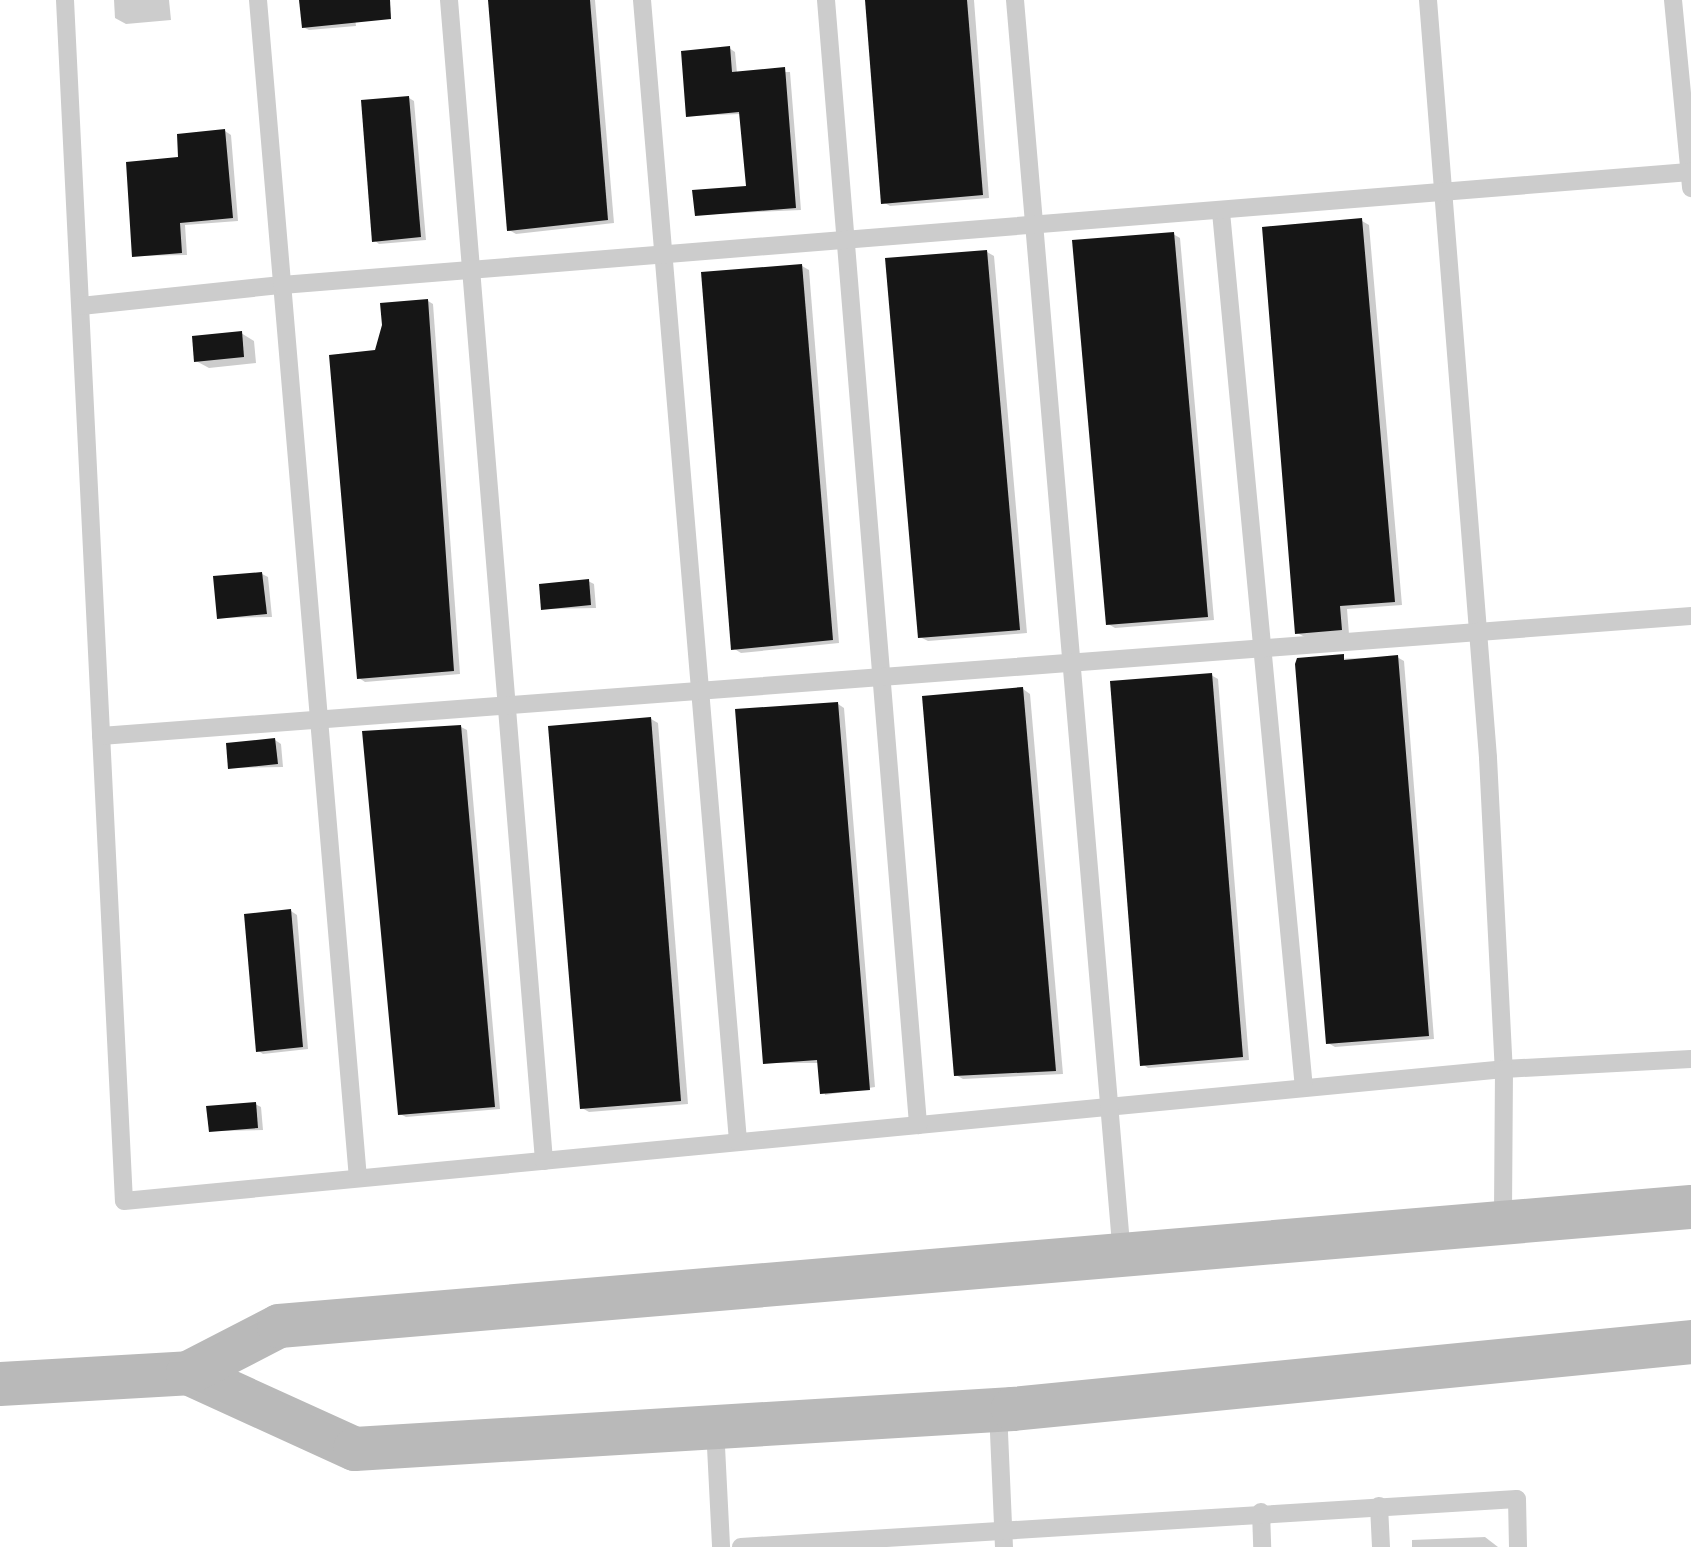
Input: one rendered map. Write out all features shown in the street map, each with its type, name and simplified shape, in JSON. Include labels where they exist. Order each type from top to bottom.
[{"type":"street","points":[[0,1384],[188,1373],[279,1326],[1691,1207]]},
{"type":"street","points":[[188,1373],[355,1449],[998,1410],[1691,1342]]},
{"type":"lane","points":[[65,0],[124,1201],[1504,1069],[1691,1059]]},
{"type":"lane","points":[[258,0],[358,1178]]},
{"type":"lane","points":[[449,0],[544,1161]]},
{"type":"lane","points":[[642,0],[738,1142]]},
{"type":"lane","points":[[826,0],[918,1125]]},
{"type":"lane","points":[[1015,0],[1113,1107],[1122,1255]]},
{"type":"lane","points":[[1428,0],[1479,634],[1504,1069],[1503,1222]]},
{"type":"lane","points":[[81,306],[282,285],[1691,177],[1673,0]]},
{"type":"lane","points":[[1221,212],[1304,1088]]},
{"type":"lane","points":[[101,736],[1691,616]]},
{"type":"lane","points":[[998,1410],[1003,1538]]},
{"type":"lane","points":[[715,1427],[721,1547]]},
{"type":"lane","points":[[741,1547],[1003,1538],[1261,1512],[1517,1499],[1518,1547]]},
{"type":"lane","points":[[1379,1506],[1381,1547]]},
{"type":"lane","points":[[1261,1512],[1262,1547]]},
{"type":"building","points":[[299,0],[390,0],[391,19],[302,28]]},
{"type":"building","points":[[488,0],[590,0],[608,220],[507,231]]},
{"type":"building","points":[[865,0],[967,0],[983,195],[881,204]]},
{"type":"building","points":[[730,46],[732,72],[785,67],[796,208],[695,216],[692,190],[746,186],[739,112],[686,117],[681,51]]},
{"type":"building","points":[[409,96],[421,237],[372,242],[361,100]]},
{"type":"building","points":[[225,129],[233,218],[180,223],[182,253],[132,257],[126,162],[178,157],[177,134]]},
{"type":"building","points":[[1362,218],[1395,602],[1340,606],[1342,630],[1295,634],[1262,227]]},
{"type":"building","points":[[1174,232],[1208,617],[1106,625],[1072,240]]},
{"type":"building","points":[[987,250],[1020,630],[918,638],[885,258]]},
{"type":"building","points":[[802,264],[833,640],[731,650],[701,272]]},
{"type":"building","points":[[428,299],[454,671],[357,679],[329,355],[375,350],[382,325],[380,303]]},
{"type":"building","points":[[242,331],[244,357],[194,362],[192,336]]},
{"type":"building","points":[[262,572],[267,614],[217,619],[213,576]]},
{"type":"building","points":[[589,579],[591,605],[541,610],[539,584]]},
{"type":"building","points":[[1344,654],[1344,660],[1398,655],[1429,1036],[1326,1044],[1295,664],[1297,658]]},
{"type":"building","points":[[1212,673],[1243,1057],[1140,1066],[1110,681]]},
{"type":"building","points":[[1023,687],[1056,1071],[954,1076],[922,696]]},
{"type":"building","points":[[838,702],[870,1090],[820,1094],[817,1060],[763,1064],[735,709]]},
{"type":"building","points":[[651,717],[681,1101],[580,1109],[548,726]]},
{"type":"building","points":[[461,725],[495,1107],[398,1115],[362,731]]},
{"type":"building","points":[[275,738],[278,764],[228,769],[226,743]]},
{"type":"building","points":[[291,909],[303,1047],[256,1052],[244,914]]},
{"type":"building","points":[[256,1102],[258,1128],[209,1132],[206,1106]]}]
